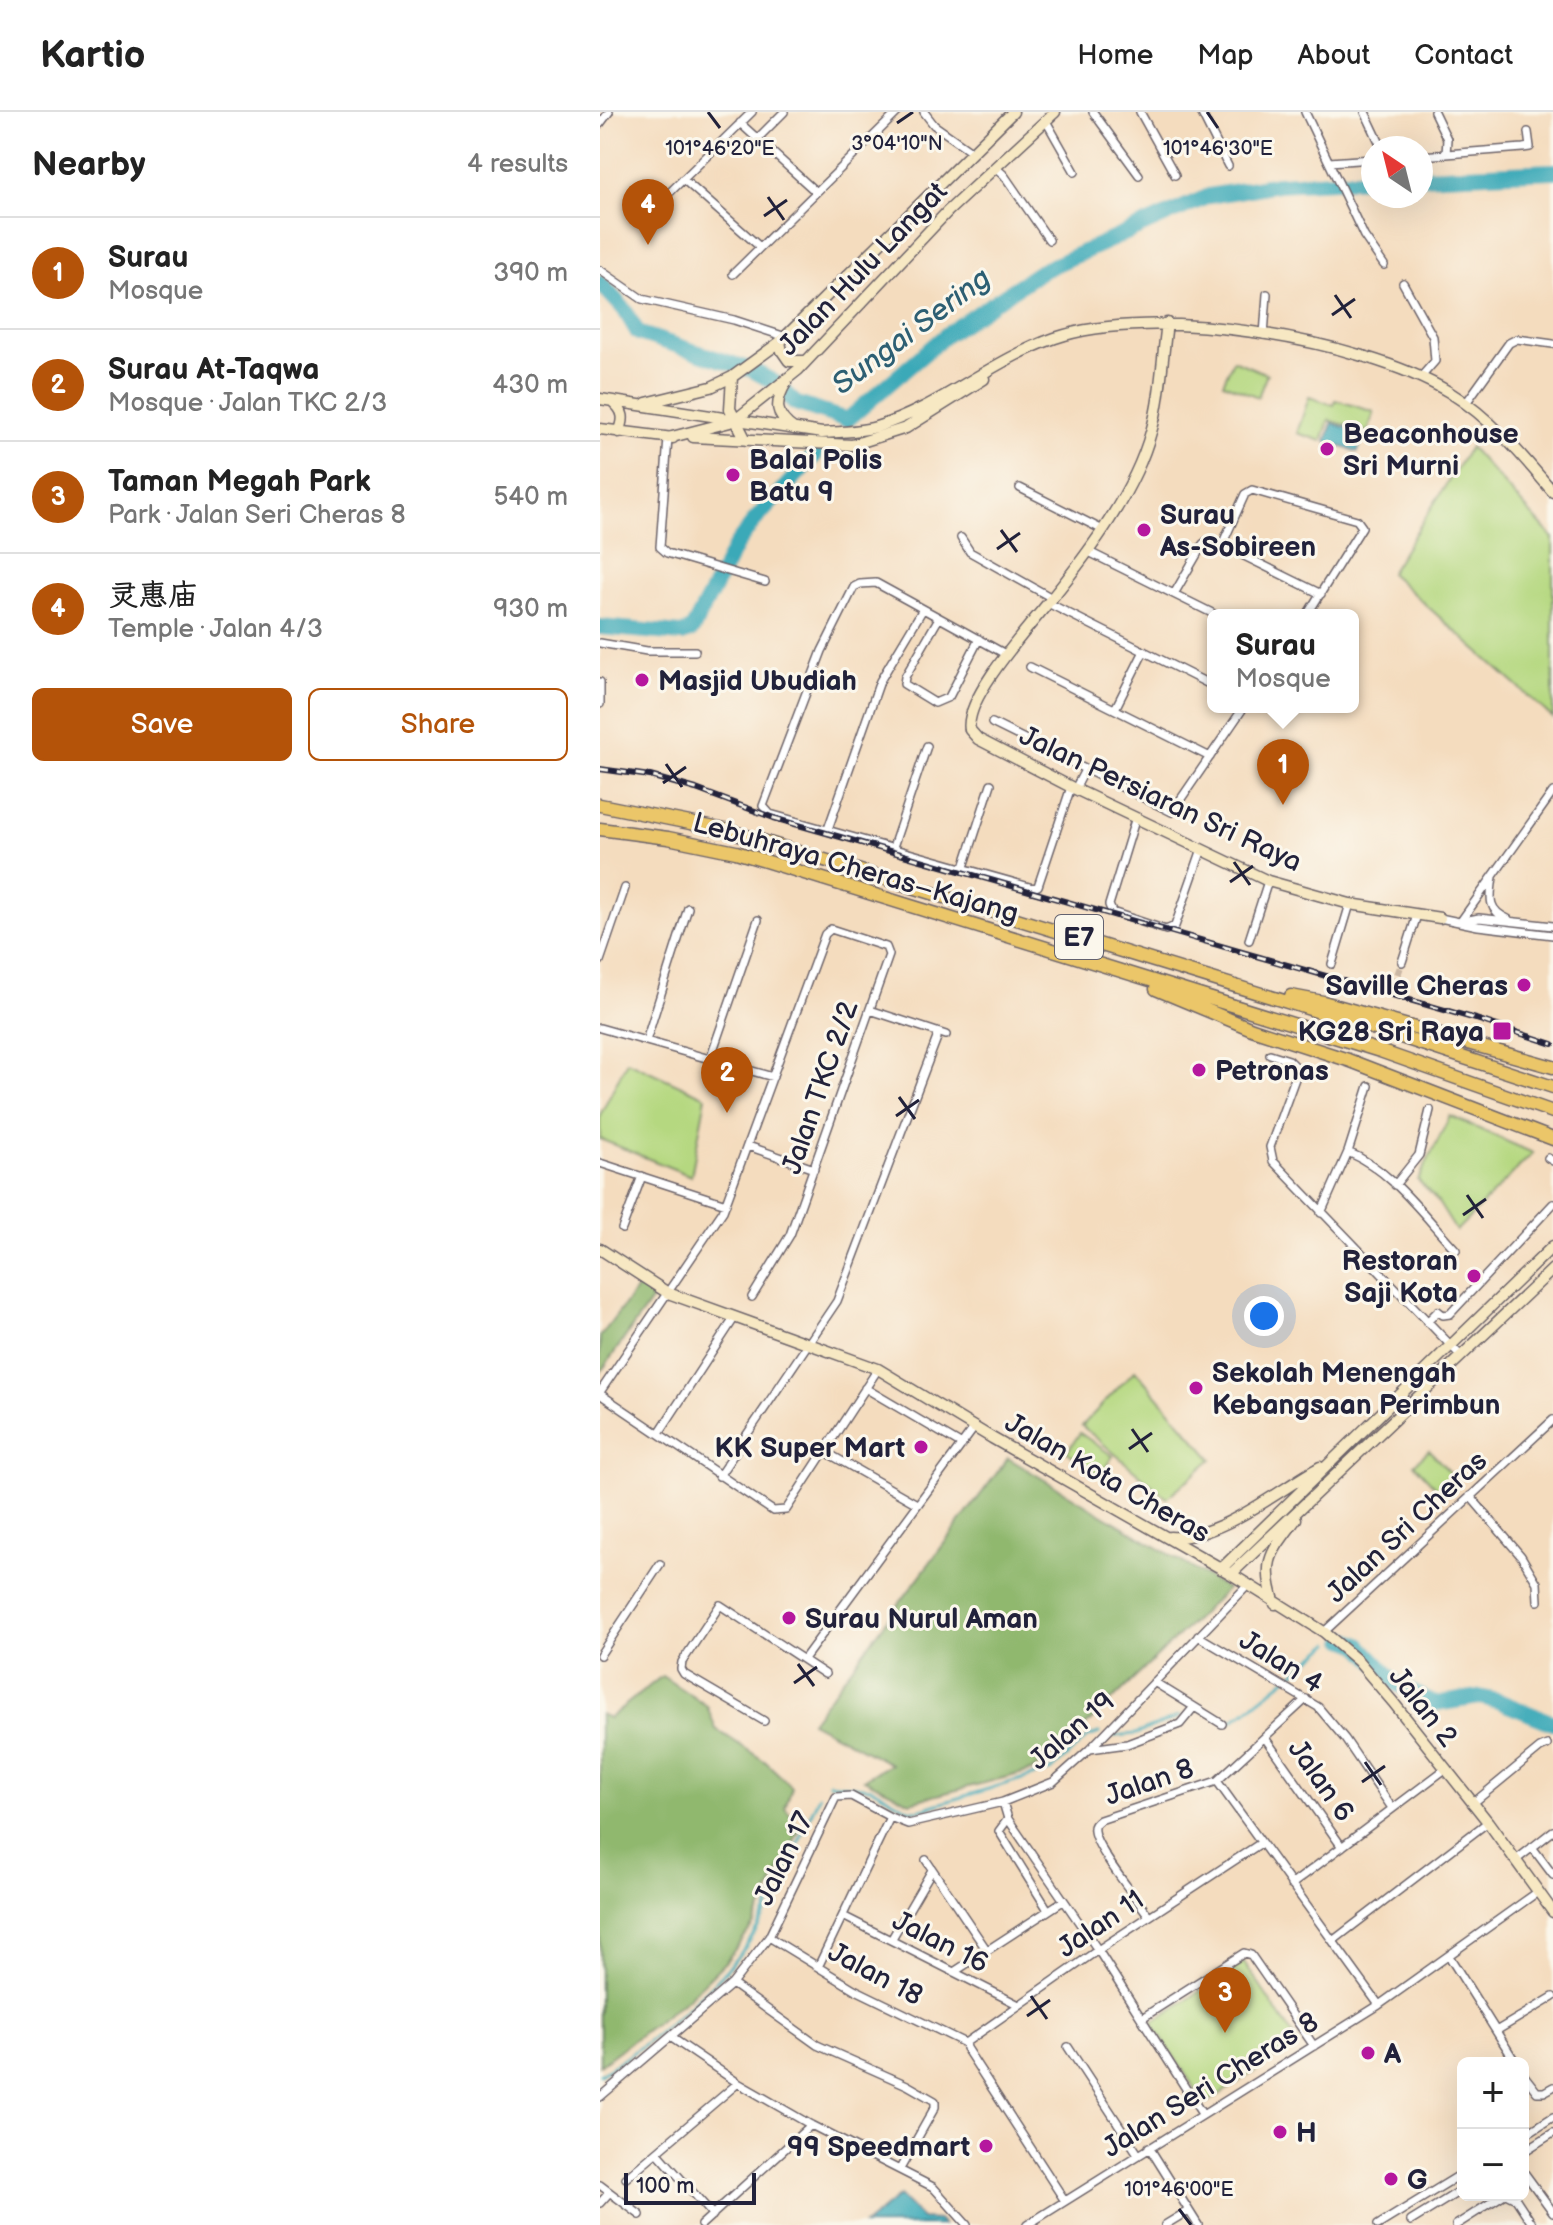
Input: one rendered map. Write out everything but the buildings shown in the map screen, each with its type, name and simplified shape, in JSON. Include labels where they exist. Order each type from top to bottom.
[{"type":"highway","name":"Lebuhraya Cheras–Kajang","points":[[600,805],[730,831],[1553,1087]]},
{"type":"highway","name":"Lebuhraya Cheras–Kajang","points":[[600,832],[668,838],[736,852],[1380,1051],[1553,1112]]},
{"type":"highway","points":[[1049,948],[1067,958],[1163,992],[1252,1029],[1348,1060],[1553,1139]]},
{"type":"highway","points":[[1233,985],[1323,1002],[1553,1067]]},
{"type":"main road","name":"Jalan Hulu Langat","points":[[606,399],[640,405],[695,393],[732,377],[783,339],[1013,112]]},
{"type":"main road","name":"Jalan Hulu Langat","points":[[734,421],[802,366],[948,211],[1055,112]]},
{"type":"main road","name":"Jalan Hulu Langat","points":[[668,438],[734,421],[822,433],[873,428],[901,418],[1057,338],[1111,327],[1167,323],[1264,335],[1336,349],[1420,378],[1466,403],[1511,443],[1553,492]]},
{"type":"main road","name":"Jalan Persiaran Sri Raya","points":[[1167,323],[1151,431],[1136,470],[1089,552],[1007,655],[981,693],[970,715],[970,730],[978,739],[1073,788],[1268,881],[1350,904],[1440,918]]},
{"type":"main road","points":[[783,339],[782,351],[789,361],[802,366]]},
{"type":"main road","name":"Jalan Hulu Langat","points":[[668,438],[714,437],[852,445],[906,428],[1022,354]]},
{"type":"main road","points":[[732,377],[730,409],[746,440]]},
{"type":"main road","points":[[786,381],[778,396],[777,408],[780,418],[795,430]]},
{"type":"main road","points":[[606,399],[622,412],[623,422],[619,432]]},
{"type":"main road","points":[[640,405],[734,421]]},
{"type":"main road","points":[[600,429],[668,438]]},
{"type":"main road","name":"Jalan Kota Cheras","points":[[1226,1571],[1332,1460],[1553,1246]]},
{"type":"main road","name":"Jalan Kota Cheras","points":[[600,1249],[668,1293],[878,1369],[974,1428],[1226,1571]]},
{"type":"main road","name":"Jalan Kota Cheras","points":[[1226,1571],[1314,1496],[1553,1269]]},
{"type":"main road","points":[[1164,1536],[1183,1538],[1211,1530],[1332,1460]]},
{"type":"main road","points":[[1275,1604],[1268,1582],[1269,1560],[1314,1496]]},
{"type":"main road","name":"Jalan 2","points":[[1226,1571],[1324,1632],[1358,1661],[1488,1822],[1553,1912]]},
{"type":"street","points":[[600,124],[609,112]]},
{"type":"street","points":[[737,112],[757,139],[816,192]]},
{"type":"street","points":[[662,200],[752,112]]},
{"type":"street","points":[[757,139],[784,112]]},
{"type":"street","points":[[733,274],[898,112]]},
{"type":"street","points":[[924,112],[934,125],[971,151]]},
{"type":"street","points":[[1093,112],[1139,175]]},
{"type":"street","points":[[1140,112],[1175,175]]},
{"type":"street","points":[[1201,112],[1228,166]]},
{"type":"street","points":[[1305,112],[1364,236],[1384,265]]},
{"type":"street","points":[[1365,112],[1376,136]]},
{"type":"street","points":[[1434,112],[1447,139],[1446,154]]},
{"type":"street","points":[[1046,121],[1075,172]]},
{"type":"street","points":[[1433,155],[1530,147],[1528,132]]},
{"type":"street","points":[[1330,165],[1361,161]]},
{"type":"street","points":[[996,168],[1049,240]]},
{"type":"street","points":[[683,179],[760,247]]},
{"type":"street","points":[[600,270],[642,299],[734,320],[783,339]]},
{"type":"street","points":[[1403,283],[1433,337],[1435,361],[1420,378]]},
{"type":"street","points":[[1264,335],[1267,294]]},
{"type":"street","points":[[1466,403],[1509,343],[1517,339],[1553,344]]},
{"type":"street","points":[[668,438],[660,547],[667,553],[765,582]]},
{"type":"street","points":[[1020,488],[1103,530]]},
{"type":"street","points":[[1222,545],[1245,494],[1252,490],[1357,520],[1362,527],[1311,609]]},
{"type":"street","points":[[961,538],[970,552],[1050,601],[1207,683]]},
{"type":"street","points":[[1174,594],[1207,541],[1222,545],[1321,594]]},
{"type":"street","points":[[1089,552],[1207,610]]},
{"type":"street","points":[[1007,655],[876,583],[854,587],[822,651],[763,806],[770,814],[1036,887],[1073,788],[1085,770]]},
{"type":"street","points":[[828,829],[880,681],[923,609]]},
{"type":"street","points":[[939,618],[904,684],[935,703],[949,697],[979,639]]},
{"type":"street","points":[[600,643],[647,651],[695,651]]},
{"type":"street","points":[[1115,709],[1144,651]]},
{"type":"street","points":[[1030,667],[1210,757]]},
{"type":"street","points":[[600,682],[600,704]]},
{"type":"street","points":[[992,723],[1173,811],[1240,713]]},
{"type":"street","points":[[893,847],[927,746]]},
{"type":"street","points":[[964,867],[991,784]]},
{"type":"street","points":[[1461,921],[1553,792]]},
{"type":"street","points":[[1136,817],[1109,905],[1112,912],[1166,930],[1175,926],[1202,849]]},
{"type":"street","points":[[1494,875],[1492,909],[1517,924]]},
{"type":"street","points":[[1249,940],[1268,881]]},
{"type":"street","points":[[600,961],[625,888]]},
{"type":"street","points":[[1332,964],[1350,904]]},
{"type":"street","points":[[646,1041],[688,908]]},
{"type":"street","points":[[1402,962],[1417,915]]},
{"type":"street","name":"Jalan Persiaran Sri Raya","points":[[1440,918],[1461,921]]},
{"type":"street","points":[[1461,921],[1479,918],[1553,926]]},
{"type":"street","points":[[710,1059],[758,920]]},
{"type":"street","points":[[1461,921],[1553,935]]},
{"type":"street","name":"Jalan TKC 2/2","points":[[752,1297],[790,1235],[889,955],[886,947],[831,929],[825,934],[773,1077]]},
{"type":"street","points":[[870,1010],[946,1035]]},
{"type":"street","points":[[600,1028],[773,1077],[726,1204],[600,1393],[773,1511],[786,1510],[878,1369]]},
{"type":"street","points":[[719,1476],[837,1301],[937,1038],[936,1033]]},
{"type":"street","points":[[1270,1054],[1289,1060],[1297,1068],[1270,1147],[1273,1161],[1461,1356]]},
{"type":"street","points":[[1321,1213],[1348,1152],[1369,1086]]},
{"type":"street","points":[[1395,1185],[1419,1155],[1430,1110]]},
{"type":"street","points":[[748,1146],[814,1169]]},
{"type":"street","points":[[1348,1152],[1369,1161],[1456,1250]]},
{"type":"street","points":[[600,1163],[726,1204]]},
{"type":"street","points":[[622,1229],[642,1176]]},
{"type":"street","points":[[1427,1322],[1438,1311],[1443,1315],[1450,1314],[1553,1204]]},
{"type":"street","points":[[659,1433],[735,1317]]},
{"type":"street","points":[[865,1388],[962,1445]]},
{"type":"street","name":"Jalan Sri Cheras","points":[[1324,1632],[1553,1420]]},
{"type":"street","points":[[804,1659],[974,1428]]},
{"type":"street","points":[[824,1451],[917,1504]]},
{"type":"street","points":[[1470,1496],[1521,1556],[1537,1583],[1538,1601]]},
{"type":"street","points":[[600,1655],[660,1564]]},
{"type":"street","name":"Jalan 19","points":[[836,1797],[851,1796],[908,1824],[1003,1802],[1053,1782],[1090,1749],[1248,1585]]},
{"type":"street","points":[[764,1721],[684,1674],[681,1669],[682,1662],[720,1605],[825,1674]]},
{"type":"street","name":"Jalan 4","points":[[1198,1636],[1318,1707],[1345,1739],[1392,1808]]},
{"type":"street","points":[[1154,1682],[1222,1724]]},
{"type":"street","name":"Jalan 8","points":[[1149,1916],[1107,1856],[1094,1831],[1095,1824],[1217,1781],[1306,1699]]},
{"type":"street","points":[[1090,1749],[1127,1744],[1180,1724],[1194,1707]]},
{"type":"street","name":"Jalan 6","points":[[1265,1738],[1342,1847]]},
{"type":"street","points":[[1472,1804],[1547,1745]]},
{"type":"street","points":[[1291,1885],[1444,1770]]},
{"type":"street","name":"Jalan 8","points":[[1217,1781],[1379,2005]]},
{"type":"street","name":"Jalan 17","points":[[600,2097],[732,1984],[769,1937],[836,1797]]},
{"type":"street","points":[[1003,1802],[1008,1819],[1098,1950],[1202,2114]]},
{"type":"street","points":[[818,1967],[890,1817]]},
{"type":"street","points":[[1008,1819],[999,1831],[1048,1910]]},
{"type":"street","points":[[1334,1940],[1488,1822]]},
{"type":"street","points":[[1516,1860],[1553,1831]]},
{"type":"street","name":"Jalan 11","points":[[965,2043],[1098,1950],[1261,1843]]},
{"type":"street","points":[[1532,1847],[1553,1875]]},
{"type":"street","points":[[926,1860],[986,1949]]},
{"type":"street","points":[[891,1940],[932,1870]]},
{"type":"street","name":"Jalan Seri Cheras 8","points":[[1027,2225],[1379,2005],[1539,1891]]},
{"type":"street","points":[[954,1972],[1063,1901]]},
{"type":"street","name":"Jalan 16","points":[[843,1916],[1019,2005]]},
{"type":"street","name":"Jalan 18","points":[[769,1937],[854,1989],[965,2043]]},
{"type":"street","points":[[1142,2018],[1244,1953],[1251,1955],[1314,2046]]},
{"type":"street","points":[[1449,1956],[1512,2057]]},
{"type":"street","points":[[732,1984],[817,2045],[907,2085],[935,2101],[935,2107],[900,2169]]},
{"type":"street","points":[[1496,2031],[1553,1997]]},
{"type":"street","points":[[672,2038],[738,2083],[811,2125],[933,2187],[967,2225]]},
{"type":"street","points":[[965,2043],[1065,2201]]},
{"type":"street","points":[[1068,2047],[1138,2154]]},
{"type":"street","points":[[1529,2082],[1537,2092],[1553,2087]]},
{"type":"street","points":[[626,2178],[738,2083]]},
{"type":"street","points":[[1529,2132],[1553,2117]]},
{"type":"street","points":[[701,2225],[811,2125]]},
{"type":"street","points":[[1529,2148],[1553,2133]]},
{"type":"street","points":[[1149,2147],[1198,2225]]},
{"type":"street","points":[[657,2152],[713,2215]]},
{"type":"street","points":[[1378,2225],[1457,2177]]},
{"type":"street","points":[[1529,2179],[1553,2212]]},
{"type":"street","points":[[600,2185],[640,2215]]},
{"type":"street","points":[[600,2203],[609,2193]]},
{"type":"street","points":[[1403,2209],[1412,2223],[1457,2193]]},
{"type":"street","points":[[1456,2225],[1496,2201]]},
{"type":"street","points":[[1517,2201],[1533,2225]]},
{"type":"street","points":[[1165,2225],[1188,2211]]},
{"type":"green space","points":[[1233,360],[1267,374],[1258,397],[1223,383]]},
{"type":"green space","points":[[1309,397],[1334,405],[1336,400],[1374,412],[1368,432],[1329,420],[1322,441],[1297,433]]},
{"type":"green space","points":[[1470,447],[1553,538],[1553,718],[1390,573]]},
{"type":"green space","points":[[627,1061],[706,1097],[691,1176],[600,1139],[600,1115]]},
{"type":"green space","points":[[1450,1116],[1533,1153],[1456,1231],[1436,1199],[1418,1180]]},
{"type":"green space","points":[[638,1287],[655,1295],[600,1373],[600,1337]]},
{"type":"green space","points":[[1135,1370],[1212,1459],[1167,1498],[1082,1426]]},
{"type":"green space","points":[[1080,1433],[1113,1456],[1100,1475],[1067,1452]]},
{"type":"green space","points":[[1429,1450],[1459,1482],[1444,1496],[1414,1464]]},
{"type":"green space","points":[[1008,1458],[1227,1589],[1070,1741],[1031,1771],[910,1802],[864,1779],[891,1764],[811,1722]]},
{"type":"green space","points":[[662,1676],[707,1706],[716,1729],[766,1762],[792,1787],[785,1807],[800,1828],[754,1924],[726,1961],[688,1998],[600,2065],[600,1714],[609,1718]]},
{"type":"green space","points":[[1244,1962],[1298,2043],[1205,2104],[1152,2023]]},
{"type":"water","points":[[1332,423],[1364,434],[1358,452],[1326,442]]},
{"type":"water","points":[[899,2196],[922,2219],[939,2220],[943,2225],[864,2225]]},
{"type":"waterway","name":"Sungai Sering","points":[[1433,176],[1553,171]]},
{"type":"waterway","name":"Sungai Sering","points":[[600,283],[624,309],[638,333],[752,370],[774,382],[795,403],[847,420],[947,334],[1041,271],[1209,196],[1278,184],[1361,180]]},
{"type":"waterway","points":[[600,627],[682,634],[692,630],[736,545],[815,455]]},
{"type":"waterway","points":[[1345,1639],[1360,1645],[1397,1684],[1436,1704],[1479,1697],[1498,1701],[1553,1723]]},
{"type":"waterway","points":[[1222,1719],[1233,1720],[1246,1711],[1331,1643]]},
{"type":"waterway","points":[[1115,1736],[1136,1734],[1180,1716]]},
{"type":"waterway","points":[[829,1783],[871,1788],[909,1809],[918,1810],[1052,1770],[1088,1737],[1099,1733]]},
{"type":"waterway","points":[[600,2074],[686,2009],[744,1948],[774,1897],[819,1796]]},
{"type":"tunnel","points":[[1391,994],[1402,962]]},
{"type":"railway","points":[[600,769],[650,776],[696,789],[774,818],[1476,1019],[1553,1044]]},
{"type":"place","name":"灵惠庙","points":[[648,245]]},
{"type":"place","name":"Beaconhouse Sri Murni","points":[[1327,449]]},
{"type":"place","name":"Balai Polis Batu 9","points":[[733,475]]},
{"type":"place","name":"Surau As-Sobireen","points":[[1144,530]]},
{"type":"place","name":"Masjid Ubudiah","points":[[642,680]]},
{"type":"place","name":"Surau","points":[[1283,805]]},
{"type":"place","name":"Saville Cheras","points":[[1524,985]]},
{"type":"place","name":"KG28 Sri Raya","points":[[1502,1031]]},
{"type":"place","name":"Petronas","points":[[1199,1070]]},
{"type":"place","name":"Surau At-Taqwa","points":[[727,1113]]},
{"type":"place","name":"Restoran Saji Kota","points":[[1474,1276]]},
{"type":"place","name":"Sekolah Menengah Kebangsaan Perimbun","points":[[1196,1388]]},
{"type":"place","name":"KK Super Mart","points":[[921,1447]]},
{"type":"place","name":"Surau Nurul Aman","points":[[789,1618]]},
{"type":"place","name":"Taman Megah Park","points":[[1225,2033]]},
{"type":"place","name":"A","points":[[1368,2053]]},
{"type":"place","name":"H","points":[[1280,2132]]},
{"type":"place","name":"99 Speedmart","points":[[986,2146]]},
{"type":"place","name":"G","points":[[1391,2179]]}]
